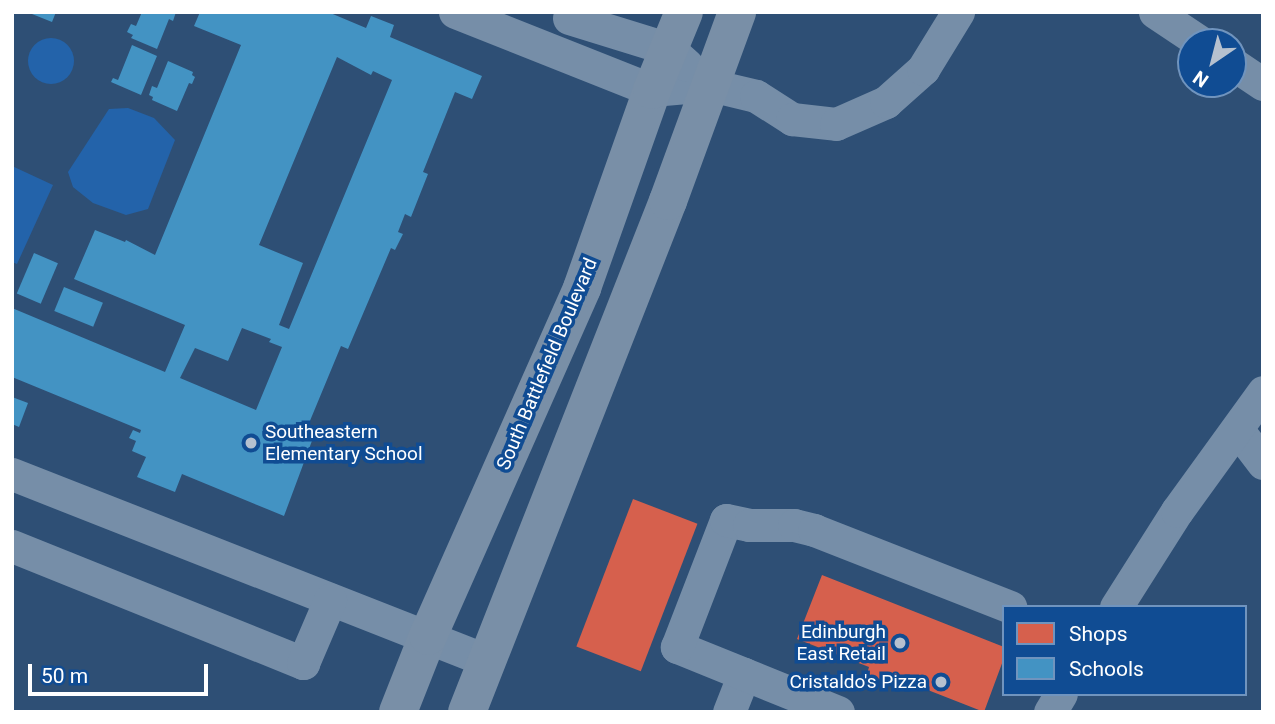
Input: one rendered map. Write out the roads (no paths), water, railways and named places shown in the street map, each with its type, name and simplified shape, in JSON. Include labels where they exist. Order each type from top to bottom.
[{"type":"highway","name":"South Battlefield Boulevard","points":[[398,712],[428,636],[582,288],[652,90],[684,12]]},
{"type":"highway","points":[[467,712],[668,201],[737,12]]},
{"type":"lane","points":[[455,12],[652,90],[710,85],[756,96],[792,120],[836,124],[886,102],[923,69],[958,12]]},
{"type":"lane","points":[[1155,12],[1179,28]]},
{"type":"lane","points":[[553,53],[570,15],[668,49],[710,85]]},
{"type":"lane","points":[[1247,73],[1263,84]]},
{"type":"lane","points":[[1117,605],[1177,511],[1263,392]]},
{"type":"lane","points":[[1237,429],[1263,463]]},
{"type":"lane","points":[[12,474],[488,661]]},
{"type":"lane","points":[[838,712],[677,647],[726,520],[749,525],[794,525],[814,530],[1005,605]]},
{"type":"lane","points":[[12,546],[303,663],[330,600]]},
{"type":"lane","points":[[729,712],[744,674]]},
{"type":"lane","points":[[1050,712],[1060,696]]},
{"type":"place","name":"Southeastern Elementary School","points":[[251,443]]},
{"type":"place","name":"Edinburgh East Retail","points":[[900,643]]},
{"type":"place","name":"Cristaldo's Pizza","points":[[941,682]]}]
